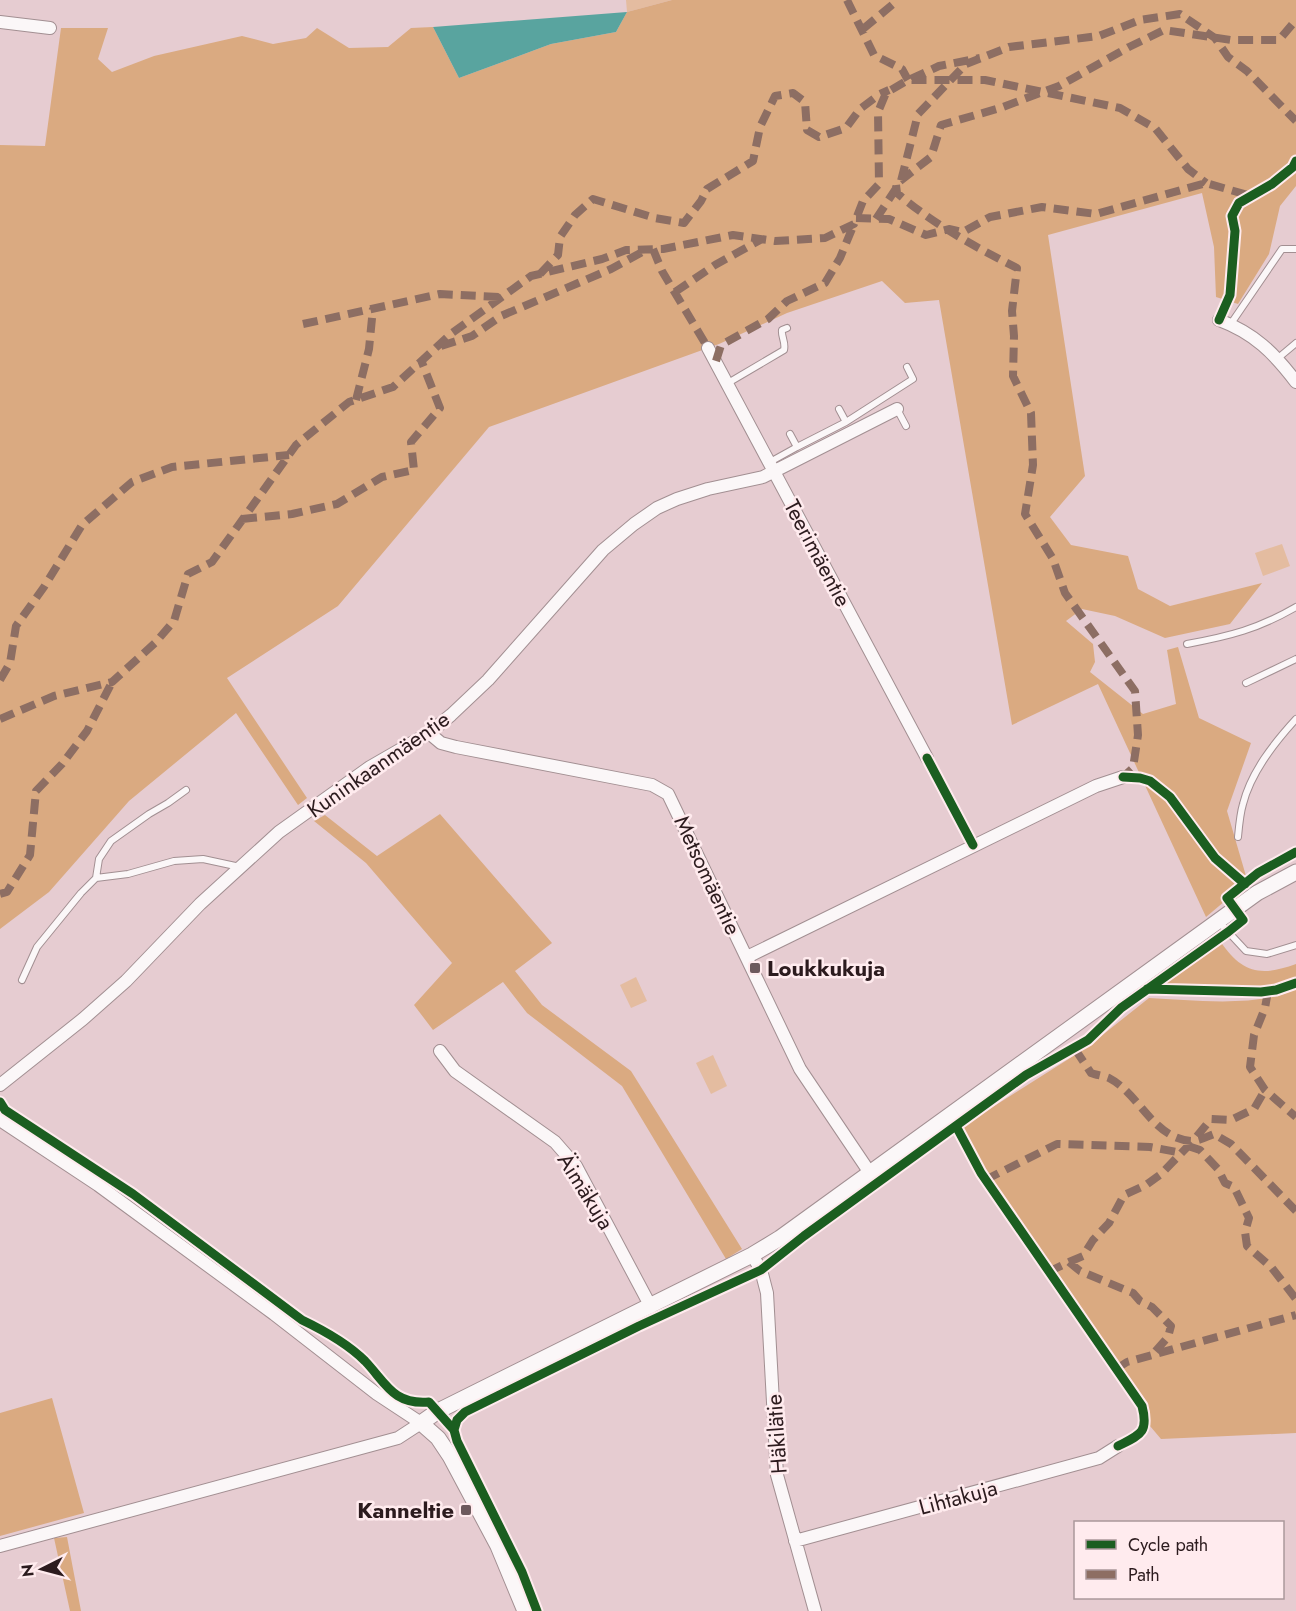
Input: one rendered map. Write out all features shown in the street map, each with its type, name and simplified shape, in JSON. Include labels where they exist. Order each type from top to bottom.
[{"type":"street","points":[[0,21],[50,28]]},
{"type":"street","points":[[1225,322],[1252,336],[1276,358],[1296,382]]},
{"type":"street","name":"Teerimäentie","points":[[708,348],[927,758]]},
{"type":"street","name":"Kuninkaanmäentie","points":[[0,1085],[83,1019],[126,981],[200,904],[287,827],[370,767],[429,733],[488,680],[603,550],[634,524],[657,508],[677,499],[708,489],[752,481],[772,467],[897,409]]},
{"type":"street","name":"Metsomäentie","points":[[429,733],[441,743],[456,747],[652,785],[672,800],[800,1069],[870,1173]]},
{"type":"street","points":[[747,957],[1095,786],[1123,777]]},
{"type":"street","points":[[0,1546],[398,1438],[438,1411],[752,1255],[780,1238],[1257,893],[1296,872]]},
{"type":"street","name":"Äimäkuja","points":[[440,1051],[455,1071],[555,1143],[576,1166],[651,1306]]},
{"type":"street","points":[[0,1120],[99,1185],[274,1314],[377,1394],[421,1423],[438,1438],[498,1546],[525,1611]]},
{"type":"street","name":"Häkilätie","points":[[752,1255],[761,1270],[767,1293],[777,1475],[815,1611]]},
{"type":"street","name":"Lihtakuja","points":[[795,1541],[1100,1458],[1118,1446]]},
{"type":"lane","points":[[1225,322],[1282,249],[1296,249]]},
{"type":"lane","points":[[728,383],[784,350],[786,344],[782,330],[787,328]]},
{"type":"lane","points":[[1276,358],[1296,343]]},
{"type":"lane","points":[[772,467],[797,447],[846,422],[913,379],[907,367]]},
{"type":"lane","points":[[839,409],[846,422]]},
{"type":"lane","points":[[897,409],[906,426]]},
{"type":"lane","points":[[790,434],[797,447]]},
{"type":"lane","points":[[1187,644],[1230,636],[1277,618],[1296,607]]},
{"type":"lane","points":[[1246,683],[1296,659]]},
{"type":"lane","points":[[1238,837],[1243,803],[1251,781],[1278,739],[1296,719]]},
{"type":"lane","points":[[22,980],[37,947],[96,878],[99,859],[111,842],[186,790]]},
{"type":"lane","points":[[96,878],[128,874],[174,861],[203,859],[242,867]]},
{"type":"lane","points":[[1219,921],[1246,951],[1267,954],[1296,945]]},
{"type":"shaded area","points":[[626,0],[672,0],[627,12]]},
{"type":"shaded area","points":[[672,0],[1296,0],[1296,186],[1280,206],[1269,254],[1238,304],[1216,297],[1214,247],[1202,193],[1048,235],[1085,476],[1050,517],[1071,545],[1128,556],[1138,589],[1170,606],[1262,583],[1230,624],[1165,638],[1115,616],[1082,609],[1066,621],[1093,644],[1095,662],[1090,672],[1143,714],[1176,704],[1167,650],[1178,647],[1199,718],[1251,743],[1227,811],[1246,876],[1225,897],[1225,901],[1206,917],[1098,684],[1012,725],[939,300],[905,303],[882,281],[787,313],[719,344],[489,427],[338,606],[227,678],[307,798],[298,805],[236,713],[129,801],[49,892],[0,929],[0,145],[45,146],[61,28],[108,28],[98,59],[112,72],[154,56],[242,36],[273,44],[306,38],[317,28],[349,48],[388,47],[411,28],[433,27],[459,78],[551,44],[616,32],[627,12]]},
{"type":"shaded area","points":[[1282,544],[1290,566],[1263,576],[1255,553]]},
{"type":"shaded area","points":[[440,814],[552,943],[515,971],[542,1005],[631,1071],[742,1249],[726,1259],[622,1086],[527,1013],[503,982],[433,1030],[414,1005],[452,963],[366,863],[314,821],[325,815],[377,856]]},
{"type":"shaded area","points":[[1220,941],[1236,960],[1253,969],[1272,970],[1296,964],[1296,979],[1248,988],[1214,989],[1164,986],[1163,981]]},
{"type":"shaded area","points":[[636,977],[647,1001],[631,1008],[620,985]]},
{"type":"shaded area","points":[[1296,989],[1296,1433],[1161,1439],[1150,1426],[1150,1411],[983,1169],[961,1127],[1086,1048],[1149,998],[1244,1001],[1281,995]]},
{"type":"shaded area","points":[[713,1055],[727,1086],[711,1094],[696,1063]]},
{"type":"shaded area","points":[[52,1398],[84,1513],[0,1536],[0,1413]]},
{"type":"shaded area","points":[[67,1537],[81,1611],[70,1611],[54,1538]]},
{"type":"water","points":[[627,12],[616,32],[551,44],[459,78],[433,27]]},
{"type":"marked path","points":[[847,0],[874,55],[902,69],[908,80]]},
{"type":"marked path","points":[[863,29],[898,0]]},
{"type":"marked path","points":[[876,219],[901,181],[918,114],[966,64],[1009,47],[1099,36],[1140,20],[1180,14],[1215,38],[1228,57],[1247,71],[1296,121]]},
{"type":"marked path","points":[[900,181],[931,157],[941,125],[1000,108],[1059,86],[1164,30],[1231,40],[1279,40],[1296,20]]},
{"type":"marked path","points":[[911,79],[939,66],[980,58]]},
{"type":"marked path","points":[[0,719],[54,696],[112,682],[155,643],[174,621],[188,574],[212,562],[296,445],[349,402],[393,387],[452,333],[531,276],[602,259],[626,250],[663,249],[733,235],[775,241],[825,238],[854,224],[863,201],[879,184],[878,112],[886,93],[908,80],[985,80],[1120,108],[1155,128],[1188,169],[1206,183]]},
{"type":"marked path","points":[[540,274],[558,255],[560,237],[575,215],[593,199],[655,218],[684,223],[707,189],[753,161],[760,127],[775,96],[793,93],[805,102],[807,130],[819,137],[846,128],[860,109],[889,90]]},
{"type":"marked path","points":[[856,218],[889,219],[926,235],[949,229],[963,232],[990,217],[1042,207],[1096,214],[1206,183],[1251,196]]},
{"type":"marked path","points":[[896,185],[897,193],[925,215],[1017,268],[1012,311],[1013,376],[1031,413],[1033,465],[1025,514],[1053,559],[1065,593],[1135,691],[1138,735],[1133,768],[1123,777]]},
{"type":"marked path","points":[[716,361],[721,345],[768,319],[787,301],[825,283],[840,258],[854,224]]},
{"type":"marked path","points":[[675,292],[715,265],[762,239]]},
{"type":"marked path","points":[[653,249],[662,271],[708,348]]},
{"type":"marked path","points":[[441,346],[472,336],[501,316],[611,269],[644,251]]},
{"type":"marked path","points":[[303,324],[440,294],[500,297]]},
{"type":"marked path","points":[[356,400],[369,349],[373,308]]},
{"type":"marked path","points":[[242,519],[292,514],[337,504],[382,477],[414,470],[411,442],[440,408],[421,360]]},
{"type":"marked path","points":[[0,680],[10,663],[16,626],[44,587],[82,525],[132,482],[172,467],[289,455]]},
{"type":"marked path","points":[[0,894],[7,892],[30,855],[36,791],[62,764],[87,731],[112,682]]},
{"type":"marked path","points":[[1268,991],[1265,1008],[1254,1035],[1250,1067],[1265,1090],[1296,1117]]},
{"type":"marked path","points":[[1075,1049],[1091,1073],[1109,1078],[1120,1085],[1167,1133],[1192,1141],[1214,1134],[1231,1144],[1296,1211]]},
{"type":"marked path","points":[[1069,1262],[1083,1256],[1093,1240],[1109,1223],[1124,1195],[1146,1185],[1161,1174],[1211,1119],[1231,1120],[1254,1109],[1265,1090]]},
{"type":"marked path","points":[[985,1180],[1057,1144],[1150,1147],[1182,1153]]},
{"type":"marked path","points":[[1188,1146],[1200,1150],[1218,1169],[1225,1183],[1234,1187],[1249,1218],[1245,1232],[1247,1246],[1272,1268],[1296,1299]]},
{"type":"marked path","points":[[1048,1272],[1069,1262],[1080,1271],[1133,1293],[1140,1301],[1152,1307],[1171,1326],[1168,1337],[1152,1355]]},
{"type":"marked path","points":[[1116,1369],[1127,1362],[1296,1315]]},
{"type":"cycle path","points":[[1219,320],[1230,295],[1235,231],[1232,216],[1239,203],[1272,184],[1293,167],[1296,161]]},
{"type":"cycle path","points":[[927,758],[973,845]]},
{"type":"cycle path","points":[[1123,777],[1150,781],[1170,797],[1215,858],[1245,884]]},
{"type":"cycle path","points":[[454,1430],[457,1420],[465,1412],[639,1326],[761,1270],[804,1236],[1026,1075],[1088,1040],[1121,1008],[1228,932],[1243,920],[1227,898],[1258,873],[1296,852]]},
{"type":"cycle path","points":[[1147,989],[1261,992],[1296,983]]},
{"type":"cycle path","points":[[0,1102],[5,1110],[133,1194],[302,1320],[351,1349],[398,1396],[417,1402],[429,1402],[454,1430],[457,1441],[522,1572],[537,1611]]},
{"type":"cycle path","points":[[956,1126],[981,1173],[1142,1406],[1144,1422],[1141,1432],[1118,1446]]},
{"type":"place","name":"Loukkukuja","points":[[755,968]]},
{"type":"place","name":"Kanneltie","points":[[466,1510]]}]
